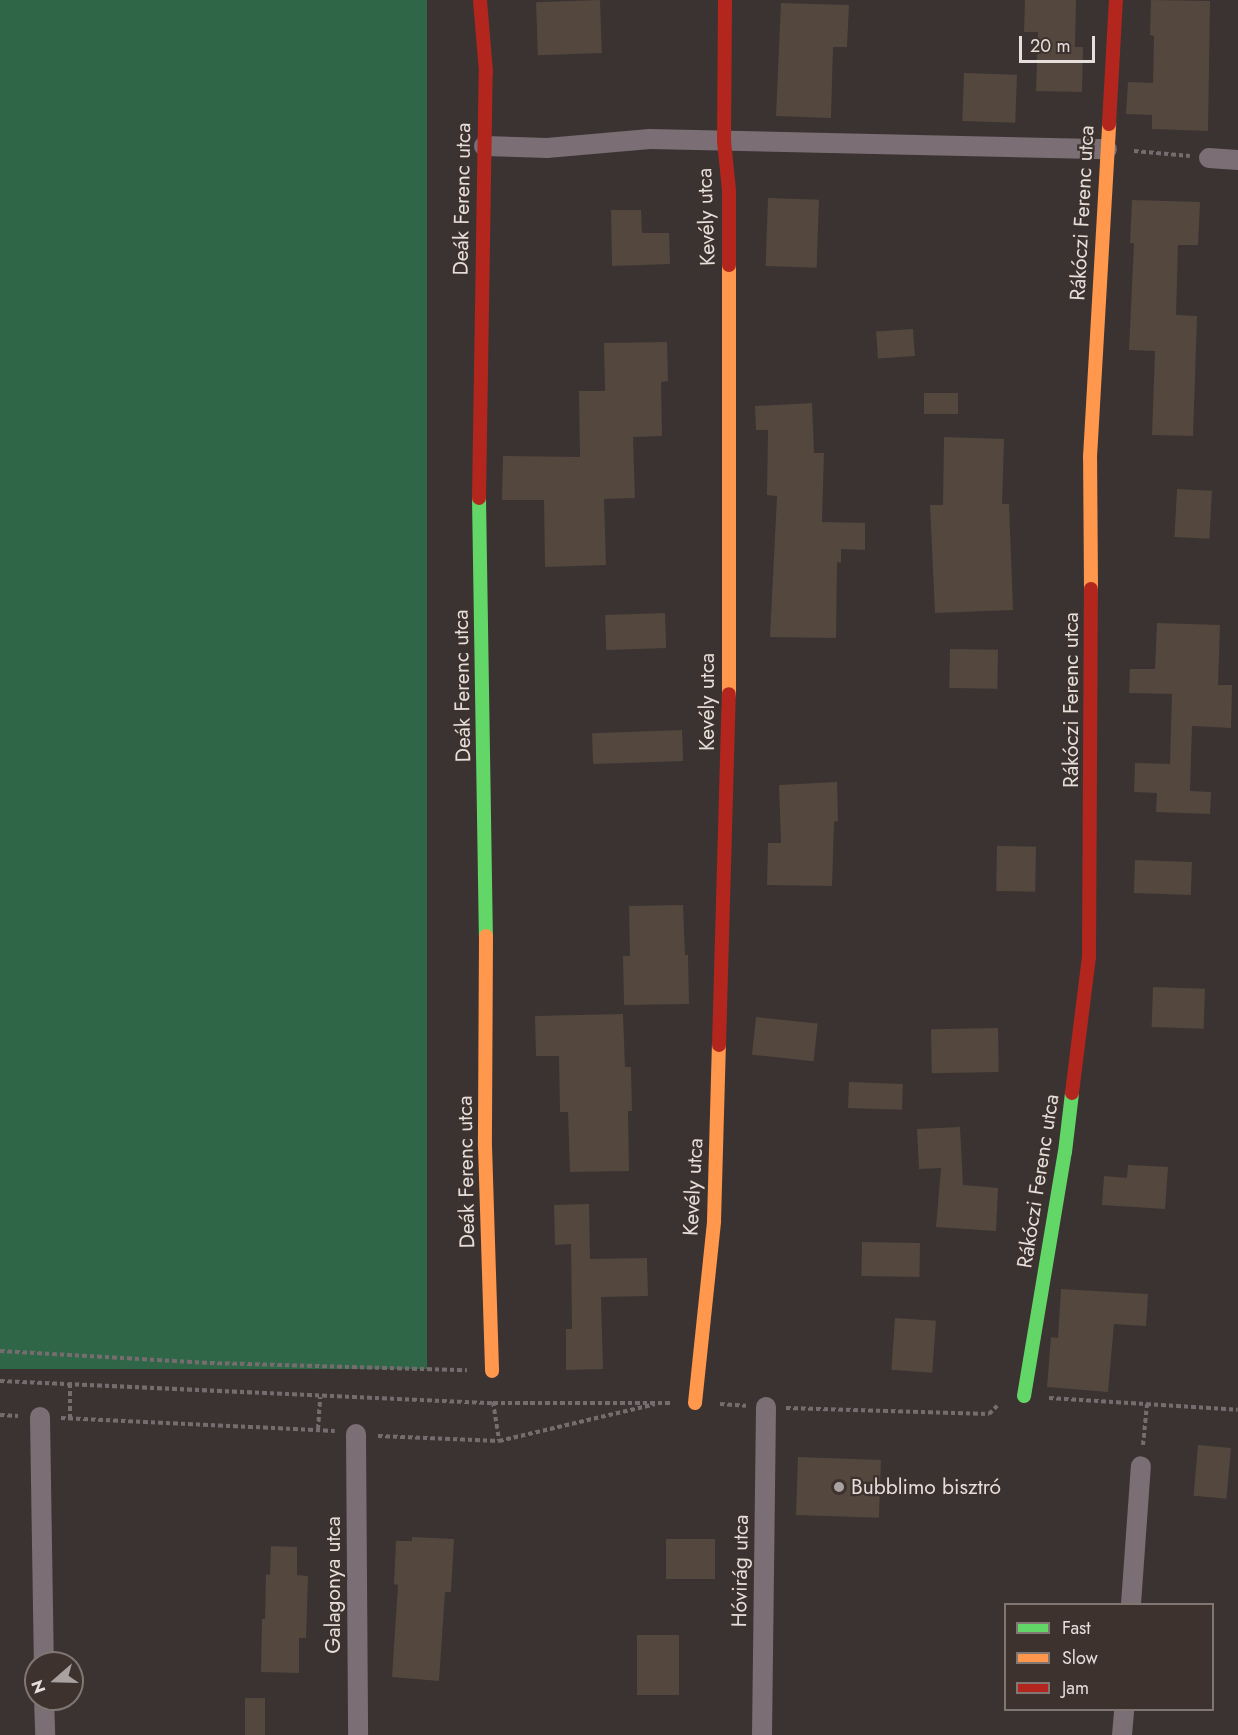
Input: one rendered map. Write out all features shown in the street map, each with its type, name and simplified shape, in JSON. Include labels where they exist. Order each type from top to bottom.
[{"type":"street","name":"Deák Ferenc utca","points":[[480,0],[486,72],[478,446],[486,840],[485,1146],[492,1371]]},
{"type":"street","name":"Kevély utca","points":[[695,1403],[714,1221],[729,739],[729,190],[724,141],[725,0]]},
{"type":"street","name":"Rákóczi Ferenc utca","points":[[1024,1396],[1065,1152],[1089,957],[1093,661],[1090,458],[1116,0]]},
{"type":"street","points":[[484,146],[547,148],[650,139],[1107,148]]},
{"type":"street","points":[[1209,158],[1238,160]]},
{"type":"street","name":"Hóvirág utca","points":[[762,1735],[766,1407]]},
{"type":"street","points":[[40,1417],[44,1651]]},
{"type":"street","name":"Galagonya utca","points":[[356,1434],[358,1735]]},
{"type":"street","points":[[1131,1603],[1141,1466]]},
{"type":"street","points":[[45,1711],[45,1735]]},
{"type":"street","points":[[1122,1735],[1124,1711]]},
{"type":"path","points":[[1107,148],[1209,158]]},
{"type":"path","points":[[0,1351],[210,1363],[492,1371]]},
{"type":"path","points":[[0,1381],[493,1403],[661,1402],[499,1441],[356,1434],[318,1429],[0,1415]]},
{"type":"path","points":[[70,1384],[70,1418]]},
{"type":"path","points":[[766,1407],[989,1414],[1006,1397],[1024,1396],[1238,1410]]},
{"type":"path","points":[[318,1429],[320,1397]]},
{"type":"path","points":[[493,1403],[499,1441]]},
{"type":"path","points":[[1141,1466],[1147,1404]]},
{"type":"green space","points":[[0,0],[427,0],[427,1369],[0,1369]]},
{"type":"building","points":[[600,0],[602,53],[538,55],[536,2]]},
{"type":"building","points":[[1025,0],[1076,0],[1075,47],[1083,47],[1082,92],[1036,91],[1038,32],[1024,32]]},
{"type":"building","points":[[1151,0],[1210,1],[1208,131],[1152,129],[1152,115],[1126,114],[1128,82],[1153,83],[1154,36],[1150,35]]},
{"type":"building","points":[[781,3],[849,5],[847,47],[833,47],[831,118],[776,116]]},
{"type":"building","points":[[964,73],[1017,75],[1015,123],[962,121]]},
{"type":"building","points":[[768,198],[819,200],[817,268],[766,266]]},
{"type":"building","points":[[1132,200],[1200,202],[1198,245],[1178,245],[1176,315],[1197,316],[1193,436],[1152,435],[1155,351],[1129,350],[1134,243],[1130,243]]},
{"type":"building","points":[[611,210],[641,210],[642,233],[669,233],[670,264],[612,266]]},
{"type":"building","points":[[913,329],[915,356],[878,359],[876,332]]},
{"type":"building","points":[[667,342],[668,381],[661,382],[662,436],[633,437],[635,498],[604,499],[606,565],[545,567],[544,500],[502,500],[503,456],[580,457],[579,391],[605,391],[604,343]]},
{"type":"building","points":[[924,393],[958,393],[958,414],[924,414]]},
{"type":"building","points":[[812,403],[814,453],[824,453],[822,522],[865,523],[865,550],[841,549],[841,563],[837,562],[836,638],[770,637],[777,496],[767,495],[768,430],[756,430],[755,406]]},
{"type":"building","points":[[944,437],[1004,439],[1002,504],[1009,504],[1013,610],[935,613],[930,505],[943,505]]},
{"type":"building","points":[[1177,489],[1212,491],[1209,539],[1174,537]]},
{"type":"building","points":[[665,613],[666,648],[606,650],[605,615]]},
{"type":"building","points":[[1157,623],[1220,625],[1218,685],[1232,685],[1231,728],[1192,726],[1190,791],[1211,792],[1210,814],[1156,812],[1157,793],[1134,792],[1135,763],[1170,764],[1172,694],[1129,693],[1130,669],[1155,669]]},
{"type":"building","points":[[950,649],[998,650],[997,689],[949,688]]},
{"type":"building","points":[[682,730],[683,761],[593,764],[592,733]]},
{"type":"building","points":[[837,782],[838,821],[834,822],[832,886],[767,885],[768,843],[781,843],[779,785]]},
{"type":"building","points":[[997,846],[1036,847],[1035,892],[996,891]]},
{"type":"building","points":[[1135,860],[1192,862],[1191,895],[1134,893]]},
{"type":"building","points":[[683,905],[685,955],[688,955],[689,1004],[624,1005],[623,956],[630,956],[629,906]]},
{"type":"building","points":[[1153,987],[1205,989],[1204,1029],[1152,1027]]},
{"type":"building","points":[[623,1014],[625,1067],[631,1067],[632,1111],[628,1111],[629,1171],[570,1172],[568,1112],[560,1112],[559,1056],[536,1056],[535,1016]]},
{"type":"building","points":[[756,1017],[818,1023],[814,1061],[752,1055]]},
{"type":"building","points":[[998,1028],[999,1072],[932,1073],[931,1029]]},
{"type":"building","points":[[849,1082],[903,1084],[902,1110],[848,1108]]},
{"type":"building","points":[[960,1127],[963,1185],[998,1188],[996,1231],[936,1227],[941,1168],[919,1169],[917,1129]]},
{"type":"building","points":[[1128,1165],[1168,1167],[1165,1209],[1102,1205],[1104,1176],[1127,1178]]},
{"type":"building","points":[[589,1204],[590,1259],[647,1258],[648,1296],[601,1297],[603,1369],[566,1370],[566,1329],[572,1329],[571,1244],[555,1245],[554,1205]]},
{"type":"building","points":[[862,1242],[920,1243],[919,1277],[861,1276]]},
{"type":"building","points":[[1061,1289],[1148,1294],[1146,1326],[1114,1324],[1108,1392],[1047,1387],[1051,1337],[1058,1338]]},
{"type":"building","points":[[895,1318],[936,1321],[932,1373],[891,1370]]},
{"type":"building","points":[[1198,1445],[1231,1448],[1226,1499],[1194,1496]]},
{"type":"building","name":"Bubblimo bisztró","points":[[798,1457],[881,1460],[879,1518],[796,1515]]},
{"type":"building","points":[[412,1537],[454,1539],[451,1592],[445,1592],[439,1681],[392,1677],[398,1585],[394,1584],[396,1541],[412,1541]]},
{"type":"building","points":[[666,1539],[715,1539],[715,1579],[666,1579]]},
{"type":"building","points":[[271,1546],[297,1547],[297,1575],[308,1576],[306,1638],[299,1638],[299,1673],[261,1672],[262,1619],[265,1619],[266,1574],[270,1575]]},
{"type":"building","points":[[637,1635],[679,1635],[679,1695],[637,1695]]},
{"type":"building","points":[[245,1698],[265,1698],[265,1735],[245,1735]]},
{"type":"traffic: fast","points":[[479,498],[486,936]]},
{"type":"traffic: fast","points":[[1024,1396],[1065,1152],[1072,1093]]},
{"type":"traffic: slow","points":[[1091,589],[1090,457],[1109,124]]},
{"type":"traffic: slow","points":[[729,265],[729,694]]},
{"type":"traffic: slow","points":[[486,936],[485,1146],[492,1371]]},
{"type":"traffic: slow","points":[[695,1403],[714,1221],[719,1045]]},
{"type":"traffic: jam","points":[[479,498],[486,72],[480,0]]},
{"type":"traffic: jam","points":[[725,0],[724,141],[729,190],[729,265]]},
{"type":"traffic: jam","points":[[1109,124],[1116,0]]},
{"type":"traffic: jam","points":[[1072,1093],[1089,957],[1091,589]]},
{"type":"traffic: jam","points":[[719,1045],[729,694]]},
{"type":"place","name":"Bubblimo bisztró","points":[[839,1487]]}]
